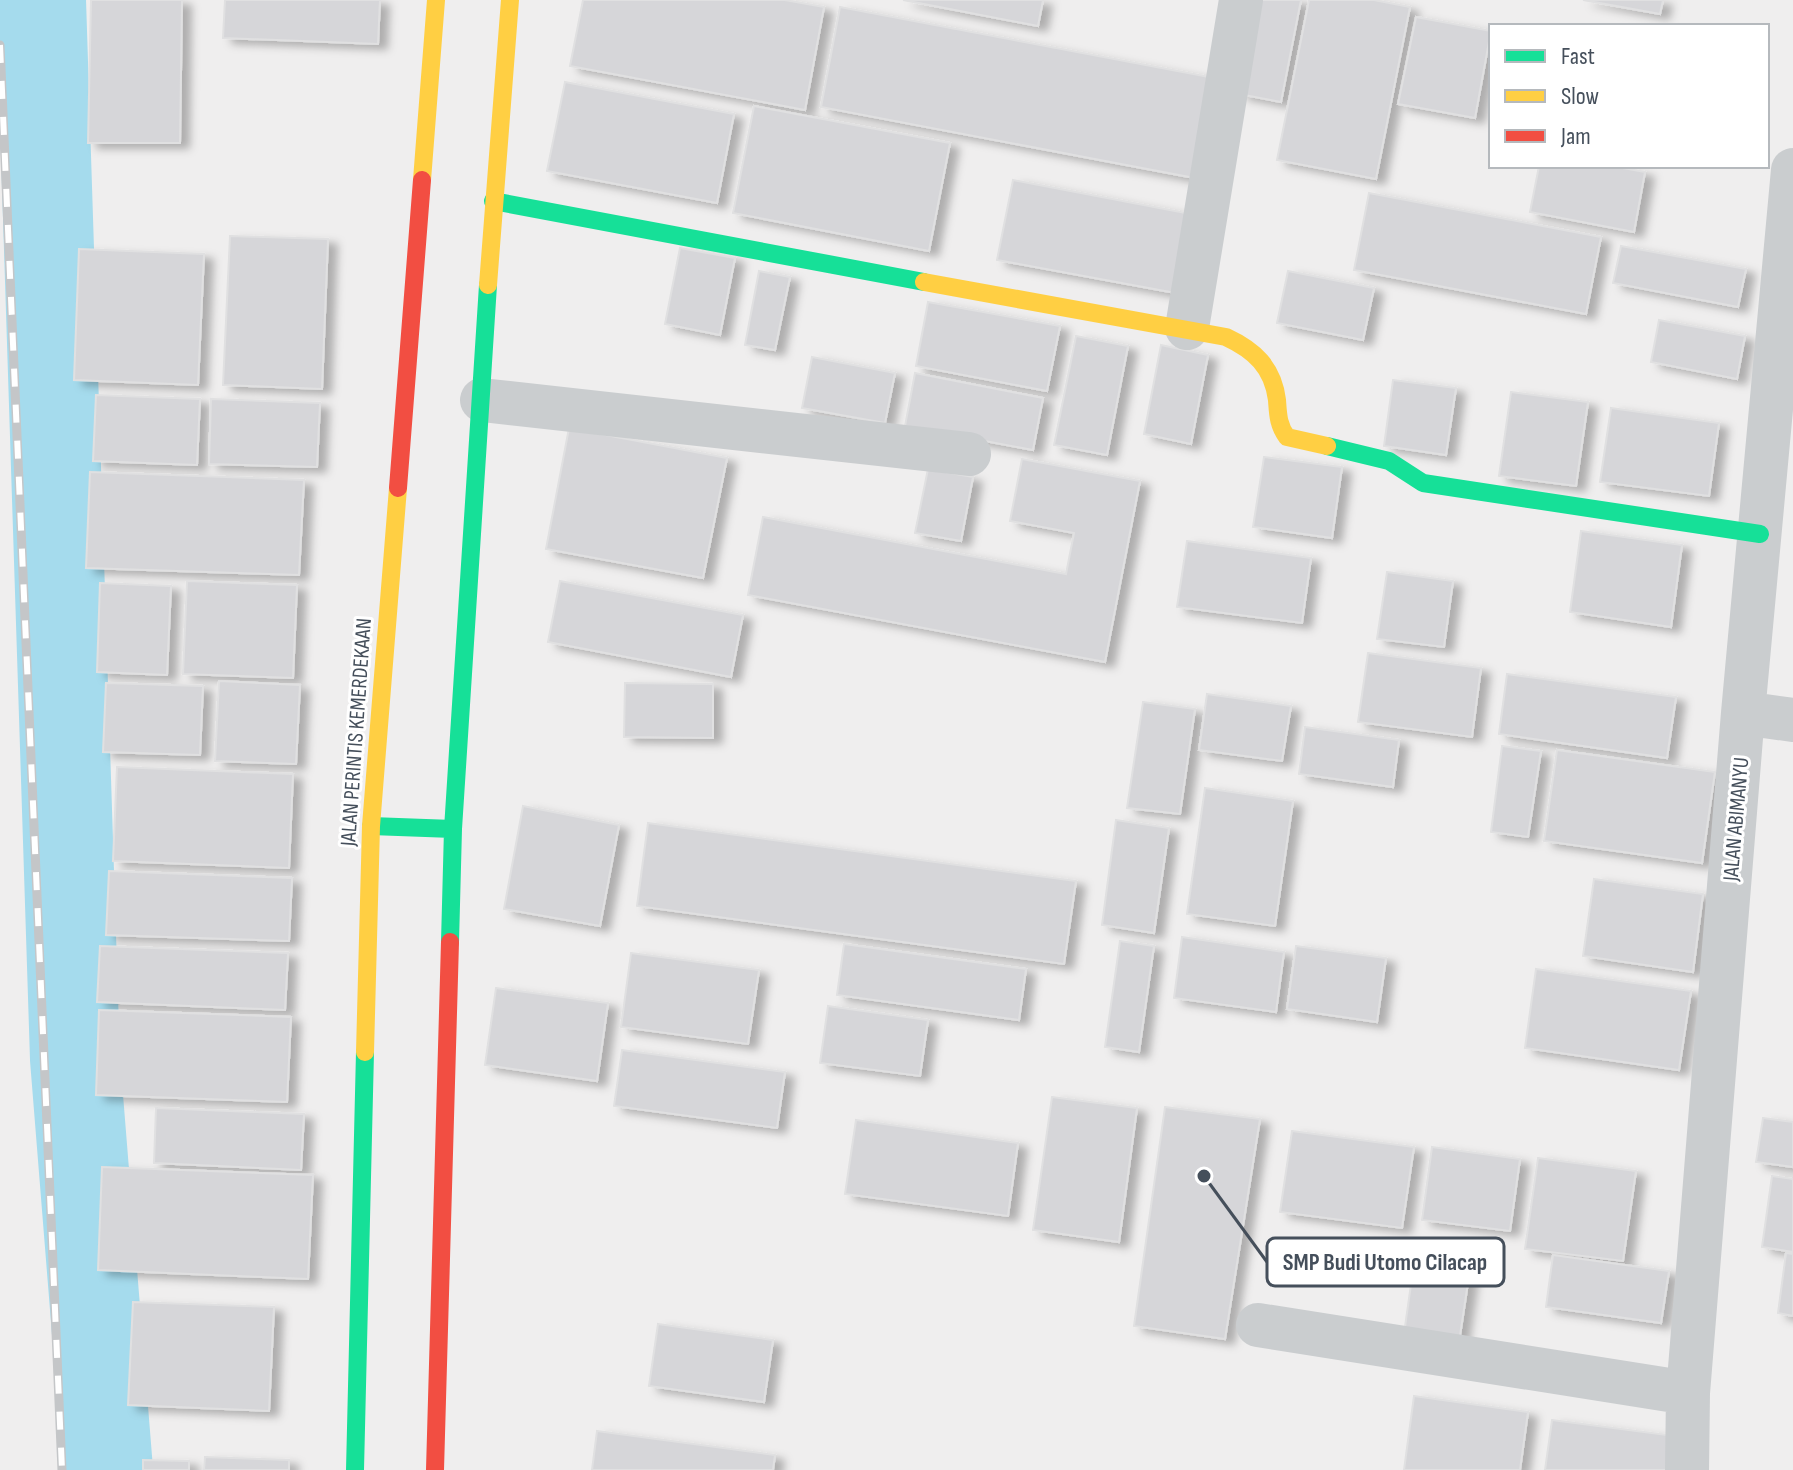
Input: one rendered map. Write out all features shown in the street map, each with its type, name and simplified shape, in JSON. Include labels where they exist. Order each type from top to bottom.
[{"type":"main road","name":"JALAN PERINTIS KEMERDEKAAN","points":[[355,1470],[371,826],[436,0]]},
{"type":"main road","points":[[435,1470],[453,829],[493,201],[510,0]]},
{"type":"main road","points":[[493,201],[1190,311],[1255,354],[1272,377],[1278,420],[1287,437],[1389,461],[1423,483],[1760,534]]},
{"type":"main road","points":[[371,826],[453,829]]},
{"type":"street","points":[[1190,311],[1241,0]]},
{"type":"street","name":"JALAN ABIMANYU","points":[[1687,1470],[1688,1393],[1743,713],[1793,170]]},
{"type":"street","points":[[482,400],[969,454]]},
{"type":"street","points":[[1743,713],[1793,720]]},
{"type":"street","points":[[1258,1325],[1688,1393]]},
{"type":"building","points":[[91,0],[182,0],[180,143],[88,143]]},
{"type":"building","points":[[225,0],[380,0],[378,44],[223,38]]},
{"type":"building","points":[[583,0],[785,0],[824,7],[805,110],[570,66]]},
{"type":"building","points":[[903,0],[1043,0],[1038,26]]},
{"type":"building","points":[[1257,0],[1301,0],[1281,102],[1239,94]]},
{"type":"building","points":[[1309,0],[1374,0],[1410,7],[1376,179],[1277,160]]},
{"type":"building","points":[[1583,0],[1663,0],[1660,14]]},
{"type":"building","points":[[840,7],[1225,80],[1205,180],[821,107]]},
{"type":"building","points":[[1416,17],[1489,31],[1475,118],[1398,104]]},
{"type":"building","points":[[565,82],[734,114],[717,203],[547,171]]},
{"type":"building","points":[[754,106],[950,143],[929,251],[733,213]]},
{"type":"building","points":[[1539,168],[1623,168],[1645,172],[1634,232],[1530,212]]},
{"type":"building","points":[[1013,180],[1196,215],[1181,294],[997,260]]},
{"type":"building","points":[[1369,193],[1601,237],[1586,314],[1354,270]]},
{"type":"building","points":[[230,236],[328,239],[322,389],[223,385]]},
{"type":"building","points":[[1621,246],[1746,269],[1738,307],[1613,283]]},
{"type":"building","points":[[680,248],[735,258],[720,335],[665,324]]},
{"type":"building","points":[[79,249],[204,254],[198,385],[74,380]]},
{"type":"building","points":[[759,271],[790,277],[775,350],[745,345]]},
{"type":"building","points":[[1288,271],[1374,288],[1363,340],[1277,323]]},
{"type":"building","points":[[928,302],[1060,326],[1047,391],[916,366]]},
{"type":"building","points":[[1659,320],[1745,336],[1737,379],[1651,362]]},
{"type":"building","points":[[1076,336],[1128,346],[1107,455],[1054,445]]},
{"type":"building","points":[[1161,345],[1208,355],[1191,444],[1144,434]]},
{"type":"building","points":[[812,357],[895,373],[885,423],[802,408]]},
{"type":"building","points":[[915,373],[1043,398],[1033,450],[905,426]]},
{"type":"building","points":[[1393,380],[1456,388],[1446,455],[1384,446]]},
{"type":"building","points":[[1511,392],[1588,402],[1576,486],[1499,476]]},
{"type":"building","points":[[96,395],[200,399],[197,465],[93,461]]},
{"type":"building","points":[[211,399],[320,403],[317,467],[209,464]]},
{"type":"building","points":[[1611,408],[1719,423],[1709,496],[1600,482]]},
{"type":"building","points":[[569,428],[727,458],[703,578],[546,549]]},
{"type":"building","points":[[1264,457],[1342,467],[1332,538],[1253,527]]},
{"type":"building","points":[[1022,459],[1140,481],[1105,662],[748,595],[763,517],[1066,574],[1074,533],[1010,521]]},
{"type":"building","points":[[928,469],[973,477],[961,541],[915,533]]},
{"type":"building","points":[[90,472],[304,480],[299,575],[86,568]]},
{"type":"building","points":[[1581,531],[1682,545],[1671,627],[1570,612]]},
{"type":"building","points":[[1187,541],[1311,558],[1302,623],[1177,607]]},
{"type":"building","points":[[1387,572],[1453,581],[1444,647],[1377,639]]},
{"type":"building","points":[[187,581],[297,585],[293,678],[183,674]]},
{"type":"building","points":[[560,581],[743,615],[731,677],[548,642]]},
{"type":"building","points":[[100,583],[171,586],[167,675],[97,672]]},
{"type":"building","points":[[1368,653],[1481,668],[1472,737],[1358,722]]},
{"type":"building","points":[[1507,674],[1676,697],[1667,758],[1499,734]]},
{"type":"building","points":[[219,681],[300,685],[296,764],[215,761]]},
{"type":"building","points":[[106,683],[203,686],[200,755],[103,752]]},
{"type":"building","points":[[625,683],[713,684],[713,738],[624,737]]},
{"type":"building","points":[[1207,694],[1291,706],[1282,761],[1199,750]]},
{"type":"building","points":[[1143,702],[1195,709],[1180,814],[1127,808]]},
{"type":"building","points":[[1305,727],[1399,740],[1393,787],[1299,774]]},
{"type":"building","points":[[1502,746],[1541,751],[1528,837],[1491,832]]},
{"type":"building","points":[[1557,750],[1715,772],[1702,863],[1544,841]]},
{"type":"building","points":[[117,767],[293,774],[289,868],[113,861]]},
{"type":"building","points":[[1205,788],[1293,801],[1275,926],[1187,914]]},
{"type":"building","points":[[523,806],[619,825],[600,926],[504,909]]},
{"type":"building","points":[[1116,820],[1169,828],[1154,933],[1102,925]]},
{"type":"building","points":[[648,823],[1076,881],[1064,964],[637,906]]},
{"type":"building","points":[[109,871],[292,878],[289,941],[106,935]]},
{"type":"building","points":[[1594,879],[1703,894],[1693,972],[1583,956]]},
{"type":"building","points":[[1182,937],[1284,952],[1276,1012],[1174,998]]},
{"type":"building","points":[[1120,941],[1154,946],[1139,1052],[1105,1047]]},
{"type":"building","points":[[844,944],[1026,969],[1019,1020],[837,995]]},
{"type":"building","points":[[100,946],[288,953],[285,1010],[97,1002]]},
{"type":"building","points":[[1296,946],[1386,958],[1377,1022],[1287,1009]]},
{"type":"building","points":[[631,953],[759,970],[748,1044],[621,1027]]},
{"type":"building","points":[[1536,969],[1691,991],[1679,1070],[1525,1048]]},
{"type":"building","points":[[496,988],[608,1003],[597,1081],[485,1065]]},
{"type":"building","points":[[828,1006],[928,1020],[920,1076],[820,1063]]},
{"type":"building","points":[[99,1010],[291,1017],[287,1102],[96,1095]]},
{"type":"building","points":[[622,1050],[785,1072],[777,1128],[614,1106]]},
{"type":"building","points":[[1052,1097],[1137,1108],[1119,1242],[1033,1230]]},
{"type":"building","points":[[1165,1107],[1260,1119],[1225,1339],[1134,1326]]},
{"type":"building","points":[[156,1108],[304,1114],[301,1170],[154,1163]]},
{"type":"building","points":[[1763,1118],[1793,1122],[1793,1167],[1756,1162]]},
{"type":"building","points":[[856,1120],[1018,1143],[1008,1216],[845,1194]]},
{"type":"building","points":[[1292,1131],[1414,1147],[1402,1228],[1280,1212]]},
{"type":"building","points":[[1432,1147],[1520,1159],[1510,1231],[1422,1220]]},
{"type":"building","points":[[1538,1158],[1636,1171],[1623,1261],[1525,1249]]},
{"type":"building","points":[[102,1167],[313,1175],[308,1279],[98,1270]]},
{"type":"building","points":[[1772,1176],[1793,1179],[1793,1252],[1762,1247]]},
{"type":"building","points":[[1416,1249],[1472,1256],[1458,1349],[1403,1341]]},
{"type":"building","points":[[1786,1253],[1793,1254],[1793,1316],[1778,1313]]},
{"type":"building","points":[[1553,1255],[1669,1271],[1661,1323],[1546,1307]]},
{"type":"building","points":[[133,1302],[274,1307],[269,1411],[128,1405]]},
{"type":"building","points":[[658,1324],[773,1340],[764,1402],[649,1386]]},
{"type":"building","points":[[1414,1396],[1528,1412],[1520,1470],[1404,1470]]},
{"type":"building","points":[[1552,1420],[1675,1436],[1670,1470],[1545,1470]]},
{"type":"building","points":[[597,1431],[775,1455],[773,1470],[592,1470]]},
{"type":"building","points":[[205,1457],[289,1460],[289,1470],[204,1470]]},
{"type":"building","points":[[143,1460],[189,1461],[189,1470],[143,1470]]},
{"type":"waterway","points":[[41,0],[75,1059],[108,1470]]},
{"type":"railway","points":[[0,45],[62,1470]]},
{"type":"traffic: fast","points":[[493,201],[924,282]]},
{"type":"traffic: fast","points":[[450,942],[453,829],[488,285]]},
{"type":"traffic: fast","points":[[1327,446],[1389,461],[1423,483],[1760,534]]},
{"type":"traffic: fast","points":[[371,826],[453,829]]},
{"type":"traffic: fast","points":[[355,1470],[365,1052]]},
{"type":"traffic: slow","points":[[422,180],[436,0]]},
{"type":"traffic: slow","points":[[488,285],[510,0]]},
{"type":"traffic: slow","points":[[924,282],[1226,337],[1253,354],[1266,369],[1275,388],[1280,424],[1287,437],[1327,446]]},
{"type":"traffic: slow","points":[[365,1052],[371,826],[398,488]]},
{"type":"traffic: jam","points":[[398,488],[422,180]]},
{"type":"traffic: jam","points":[[435,1470],[450,942]]},
{"type":"place","name":"SMP Budi Utomo Cilacap","points":[[1204,1176]]}]
